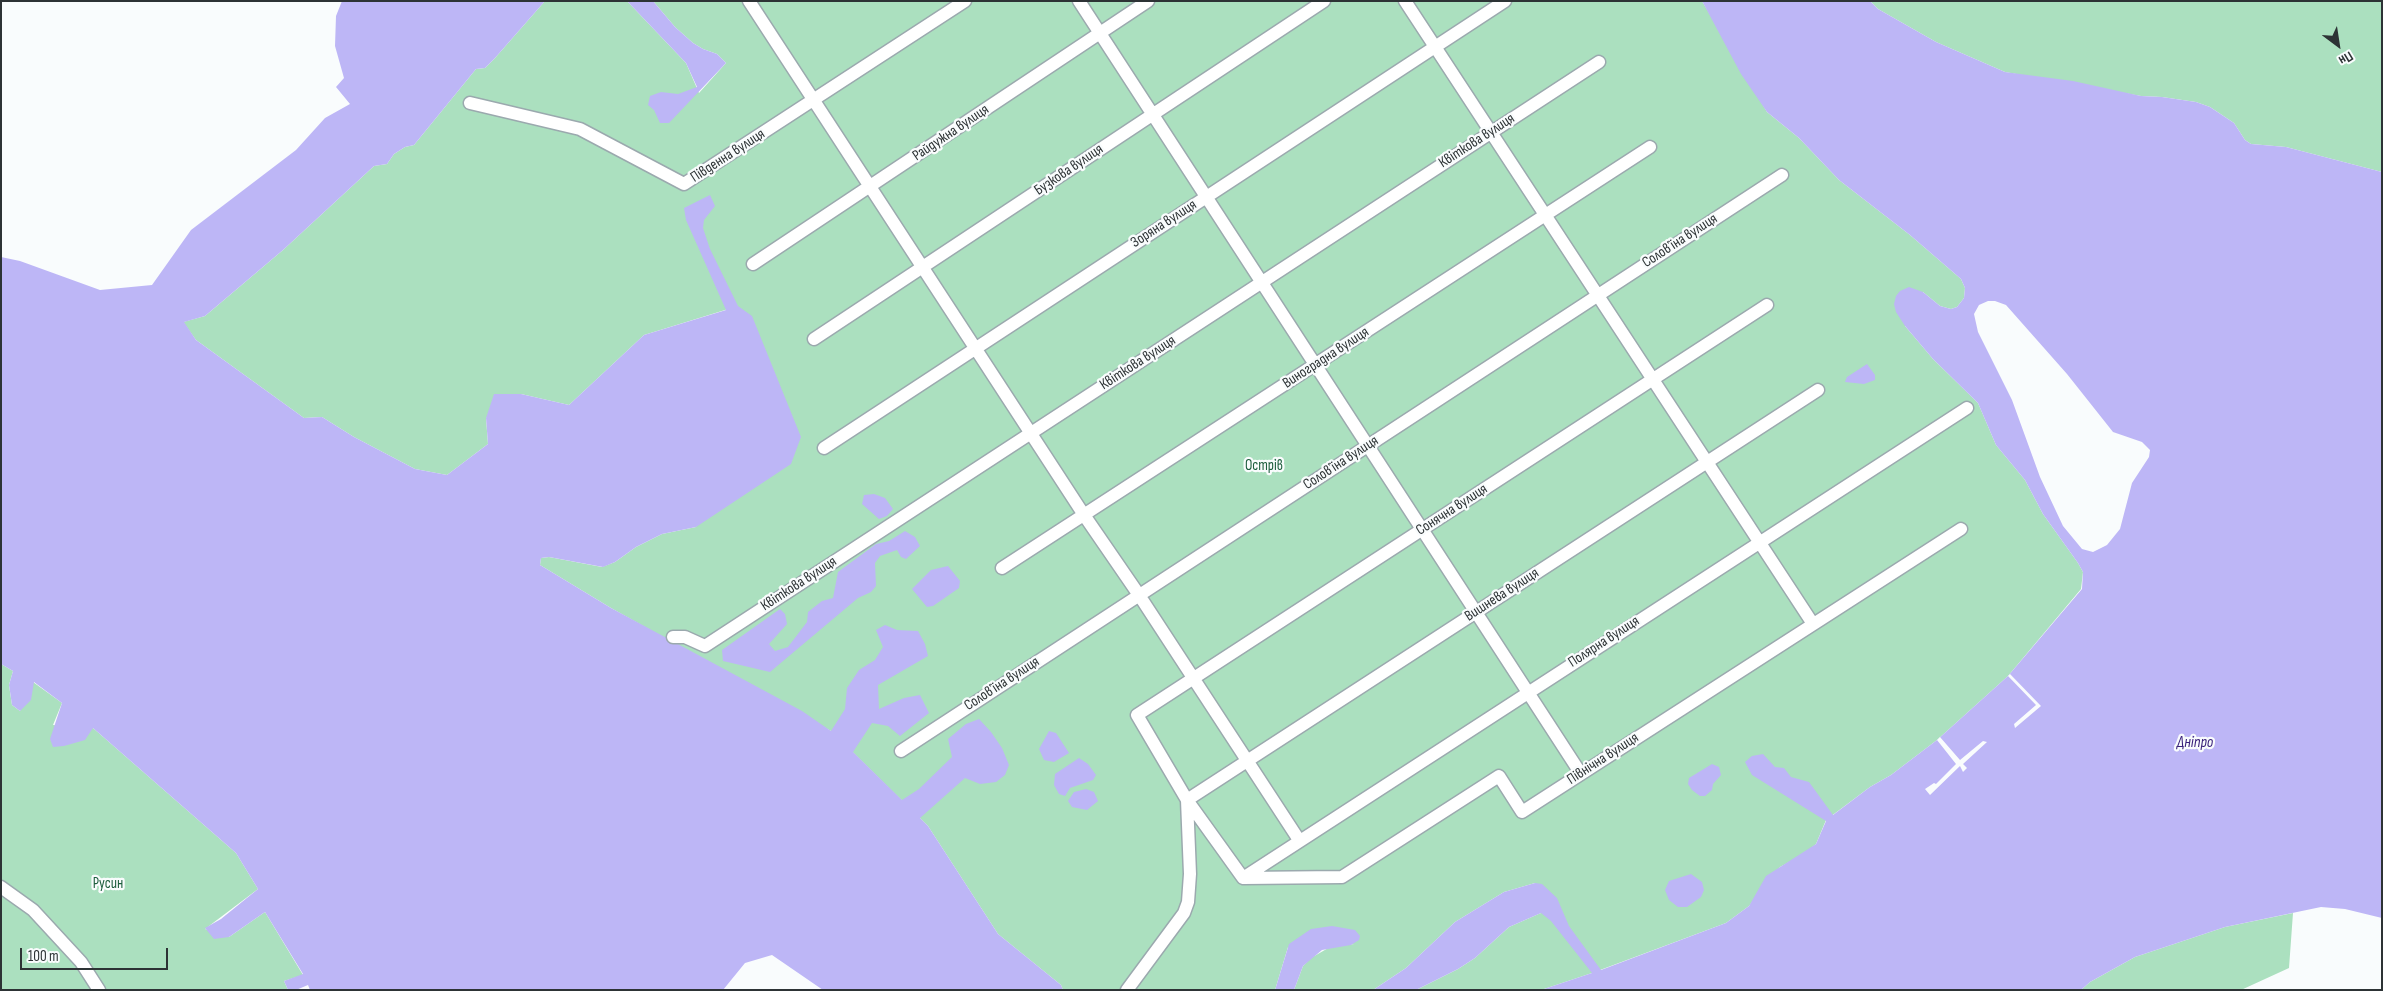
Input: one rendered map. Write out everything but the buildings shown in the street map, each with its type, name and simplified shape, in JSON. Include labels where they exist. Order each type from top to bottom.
[{"type":"street","points":[[748,1],[1299,840]]},
{"type":"street","name":"Південна вулиця","points":[[470,103],[580,129],[684,184],[965,1]]},
{"type":"street","points":[[1079,1],[1581,774]]},
{"type":"street","name":"Райдужна вулиця","points":[[753,264],[1148,1]]},
{"type":"street","name":"Бузкова вулиця","points":[[814,339],[1324,1]]},
{"type":"street","points":[[1405,1],[1813,624]]},
{"type":"street","name":"Зоряна вулиця","points":[[824,448],[1505,1]]},
{"type":"street","name":"Квіткова вулиця","points":[[673,637],[685,637],[705,646],[1598,62]]},
{"type":"street","name":"Виноградна вулиця","points":[[1002,568],[1650,147]]},
{"type":"street","name":"Соловʼїна вулиця","points":[[901,751],[1782,175]]},
{"type":"street","name":"Сонячна вулиця","points":[[1187,800],[1137,715],[1767,305]]},
{"type":"street","name":"Вишнева вулиця","points":[[1187,800],[1245,760],[1818,390]]},
{"type":"street","name":"Полярна вулиця","points":[[1243,878],[1967,408]]},
{"type":"street","name":"Північна вулиця","points":[[1243,878],[1342,876],[1498,776],[1522,812],[1961,529]]},
{"type":"street","points":[[1187,800],[1243,878]]},
{"type":"street","points":[[1127,990],[1184,913],[1188,902],[1190,874],[1187,800]]},
{"type":"street","points":[[1,887],[33,910],[81,962],[99,990]]},
{"type":"green space","name":"Острів","points":[[545,1],[627,1],[686,63],[699,93],[726,63],[717,54],[693,43],[675,27],[653,1],[1702,1],[1767,112],[1799,138],[1839,180],[1910,235],[1961,279],[1965,288],[1964,298],[1957,307],[1951,309],[1940,306],[1923,292],[1905,326],[1933,359],[1978,403],[1996,445],[2025,480],[2043,514],[2083,572],[2081,589],[2008,676],[1937,740],[1826,820],[1816,844],[1804,854],[1780,867],[1749,906],[1726,923],[1541,990],[1416,990],[1458,969],[1475,958],[1509,927],[1550,909],[1535,883],[1504,892],[1455,922],[1406,968],[1373,990],[1294,990],[1303,966],[1311,958],[1330,947],[1354,944],[1288,947],[1275,990],[1063,990],[1061,985],[998,934],[928,826],[831,731],[611,608],[540,565],[541,558],[549,557],[602,567],[615,562],[636,547],[662,534],[696,527],[738,306],[644,335],[569,405],[521,394],[486,418],[488,444],[447,475],[415,469],[354,437],[322,417],[304,418],[196,340],[183,322],[205,316],[283,250],[374,166],[387,164],[394,154],[405,147],[414,145],[476,69],[485,68]]},
{"type":"green space","points":[[1870,1],[2382,1],[2382,172],[2286,147],[2251,144],[2245,140],[2234,123],[2210,107],[2196,102],[2141,96],[2005,72],[1936,42],[1878,9]]},
{"type":"green space","name":"Русин","points":[[1,664],[13,671],[9,685],[12,705],[20,711],[33,682],[62,703],[53,725],[93,728],[236,853],[258,889],[205,929],[229,937],[265,912],[303,975],[284,981],[288,990],[1,990]]},
{"type":"green space","points":[[2293,913],[2289,968],[2241,990],[2081,990],[2090,982],[2135,957],[2225,927]]},
{"type":"water","points":[[342,1],[545,1],[485,68],[476,69],[414,145],[405,147],[394,154],[387,164],[374,166],[283,250],[205,316],[184,322],[196,340],[304,418],[322,417],[354,437],[415,469],[447,475],[488,444],[486,418],[494,394],[521,394],[569,405],[644,335],[726,310],[686,220],[684,208],[710,195],[715,206],[704,220],[703,228],[710,249],[738,306],[752,316],[801,437],[791,464],[696,527],[662,534],[603,567],[549,557],[541,558],[540,565],[611,608],[802,711],[831,731],[845,709],[847,688],[859,670],[875,660],[883,647],[876,630],[885,625],[897,630],[918,631],[925,644],[928,656],[878,685],[879,709],[904,698],[920,695],[929,713],[900,736],[888,726],[872,723],[853,752],[902,800],[919,789],[952,757],[948,739],[966,724],[979,719],[991,732],[1002,748],[1009,765],[1005,775],[996,782],[980,784],[965,778],[920,818],[928,826],[998,934],[1061,985],[1063,990],[823,990],[772,955],[745,963],[723,990],[310,990],[308,985],[296,990],[288,990],[284,981],[303,974],[265,912],[229,937],[214,939],[205,928],[221,919],[258,889],[236,853],[93,728],[85,740],[53,747],[50,739],[62,703],[34,682],[31,700],[20,711],[12,705],[9,685],[13,671],[1,664],[1,257],[20,261],[100,290],[152,285],[191,230],[296,150],[325,118],[350,104],[336,87],[344,78],[335,46],[336,16]]},
{"type":"water","points":[[627,1],[653,1],[675,27],[693,43],[717,54],[726,63],[669,123],[660,123],[654,110],[648,105],[650,96],[661,92],[678,94],[697,87],[686,63]]},
{"type":"water","name":"Дніпро","points":[[1702,1],[1870,1],[1878,9],[1936,42],[2005,72],[2073,81],[2141,96],[2196,102],[2210,107],[2234,123],[2245,140],[2251,144],[2286,147],[2382,172],[2382,918],[2345,909],[2321,907],[2225,927],[2135,957],[2090,982],[2081,990],[1541,990],[1592,973],[1551,921],[1541,913],[1509,927],[1475,958],[1458,969],[1416,990],[1373,990],[1406,968],[1455,922],[1504,892],[1535,883],[1542,884],[1557,898],[1569,926],[1601,970],[1726,923],[1749,906],[1766,876],[1816,844],[1826,821],[1752,775],[1745,762],[1752,756],[1763,754],[1775,767],[1784,768],[1791,777],[1809,782],[1833,815],[1937,740],[2008,676],[2082,589],[2083,572],[2078,563],[2043,514],[2025,480],[1996,445],[1978,403],[1933,359],[1905,326],[1896,312],[1894,304],[1896,296],[1900,291],[1909,287],[1923,292],[1940,306],[1951,309],[1957,307],[1964,298],[1965,288],[1961,279],[1910,235],[1839,180],[1799,138],[1767,112],[1741,74]],"holes":[[[1988,301],[1995,301],[2006,305],[2067,374],[2113,432],[2142,442],[2150,450],[2149,457],[2132,483],[2120,529],[2107,545],[2093,552],[2082,549],[2063,526],[2040,477],[2012,400],[1978,332],[1974,314],[1979,305]]]},
{"type":"water","points":[[1867,364],[1875,375],[1875,380],[1864,384],[1845,382],[1847,377]]},
{"type":"water","points":[[874,494],[885,498],[893,509],[887,516],[879,519],[862,504],[864,495]]},
{"type":"water","points":[[905,531],[915,537],[920,546],[906,559],[901,557],[897,550],[880,556],[875,563],[876,586],[871,592],[858,598],[770,672],[723,661],[722,650],[780,609],[785,614],[787,624],[769,644],[775,651],[788,647],[807,622],[808,612],[822,601],[833,598],[838,572],[876,544],[889,541]]},
{"type":"water","points":[[948,566],[960,581],[959,588],[933,606],[927,607],[912,589],[931,570]]},
{"type":"water","points":[[1049,731],[1056,733],[1069,753],[1054,762],[1044,760],[1039,749]]},
{"type":"water","points":[[1079,758],[1088,764],[1096,775],[1093,780],[1070,788],[1065,796],[1059,794],[1054,785],[1055,774]]},
{"type":"water","points":[[1712,764],[1719,767],[1721,775],[1713,784],[1712,790],[1705,796],[1700,796],[1688,784],[1689,778]]},
{"type":"water","points":[[1086,789],[1094,792],[1098,801],[1087,810],[1072,807],[1068,801],[1074,792]]},
{"type":"water","points":[[1691,874],[1702,882],[1704,890],[1701,897],[1687,907],[1678,907],[1669,900],[1665,890],[1669,881]]},
{"type":"water","points":[[1332,926],[1355,930],[1360,936],[1359,940],[1351,945],[1322,950],[1303,966],[1294,990],[1275,990],[1289,944],[1311,929]]},
{"type":"pier","points":[[2010,674],[2041,706],[2015,728],[2014,724],[2036,705],[2008,676]]},
{"type":"pier","points":[[1940,737],[1960,760],[1983,741],[1987,742],[1963,764],[1967,768],[1963,772],[1960,766],[1930,795],[1925,789],[1934,783],[1936,784],[1956,764],[1937,740]]}]
